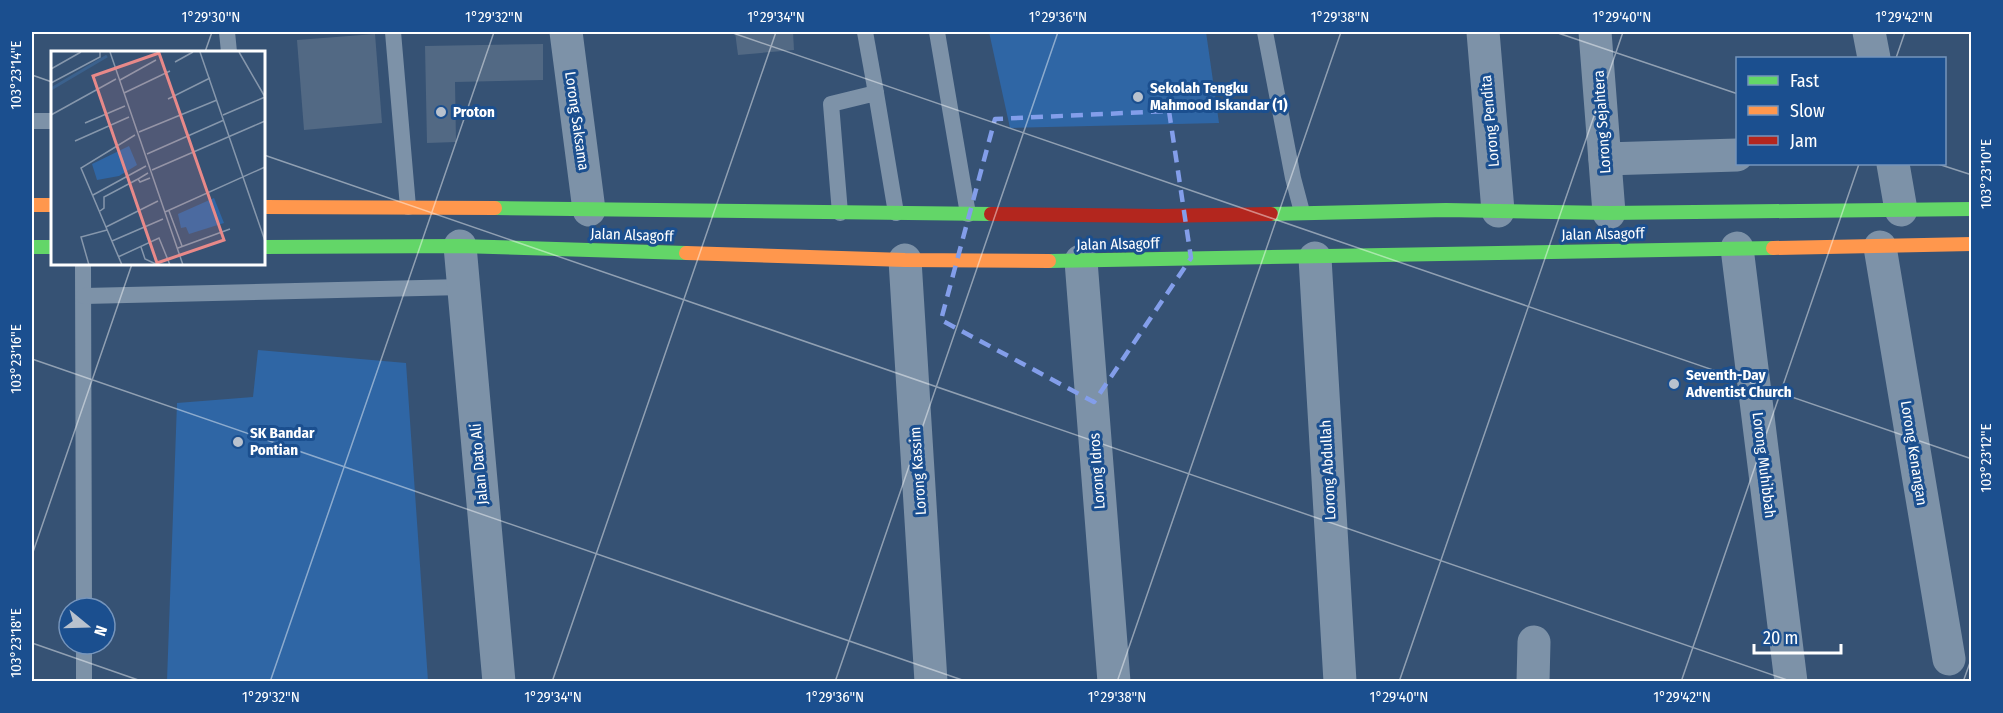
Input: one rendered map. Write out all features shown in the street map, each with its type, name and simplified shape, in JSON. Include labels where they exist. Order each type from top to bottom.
[{"type":"highway","points":[[32,205],[51,205]]},
{"type":"highway","name":"Jalan Alsagoff","points":[[266,207],[327,213],[408,207],[1159,216],[1302,212],[1609,213],[1971,209]]},
{"type":"highway","name":"Jalan Alsagoff","points":[[266,247],[328,242],[905,260],[1081,261],[1971,244]]},
{"type":"highway","points":[[32,247],[51,247]]},
{"type":"street","name":"Lorong Saksama","points":[[566,32],[589,210]]},
{"type":"street","name":"Lorong Pendita","points":[[1483,32],[1498,211]]},
{"type":"street","name":"Lorong Sejahtera","points":[[1595,32],[1609,213]]},
{"type":"street","points":[[1869,32],[1874,57]]},
{"type":"street","points":[[1605,159],[1736,154]]},
{"type":"street","points":[[1893,165],[1901,210]]},
{"type":"street","name":"Jalan Dato Ali","points":[[460,246],[499,681]]},
{"type":"street","name":"Lorong Kenangan","points":[[1880,247],[1949,659]]},
{"type":"street","name":"Lorong Muhibbah","points":[[1737,248],[1791,681]]},
{"type":"street","name":"Lorong Abdullah","points":[[1315,258],[1340,681]]},
{"type":"street","name":"Lorong Kassim","points":[[905,260],[931,681]]},
{"type":"street","name":"Lorong Idros","points":[[1081,261],[1114,681]]},
{"type":"street","points":[[1533,681],[1534,642]]},
{"type":"lane","points":[[227,32],[229,51]]},
{"type":"lane","points":[[393,32],[408,207]]},
{"type":"lane","points":[[866,32],[896,213]]},
{"type":"lane","points":[[937,32],[968,214]]},
{"type":"lane","points":[[1265,32],[1293,178],[1302,212]]},
{"type":"lane","points":[[840,213],[831,104],[876,93]]},
{"type":"lane","points":[[32,121],[51,121]]},
{"type":"lane","points":[[83,266],[84,596]]},
{"type":"lane","points":[[84,296],[463,287]]},
{"type":"lane","points":[[84,656],[84,681]]},
{"type":"highlighted area","points":[[1169,111],[1191,258],[1094,402],[941,320],[995,119]]},
{"type":"shaded area","points":[[989,32],[1206,32],[1219,123],[1010,128]]},
{"type":"shaded area","points":[[258,350],[406,363],[428,681],[167,681],[177,403],[253,397]]},
{"type":"building","points":[[735,32],[793,32],[794,50],[738,55]]},
{"type":"building","points":[[375,34],[382,123],[304,130],[297,40]]},
{"type":"building","name":"Proton","points":[[543,44],[543,80],[455,82],[456,142],[427,143],[425,46]]},
{"type":"traffic: fast","points":[[495,208],[991,214]]},
{"type":"traffic: fast","points":[[1271,214],[1446,210],[1609,213],[1972,209]]},
{"type":"traffic: fast","points":[[266,247],[460,246],[686,253]]},
{"type":"traffic: fast","points":[[32,247],[51,247]]},
{"type":"traffic: fast","points":[[1049,261],[1773,248]]},
{"type":"traffic: slow","points":[[32,205],[51,205]]},
{"type":"traffic: slow","points":[[266,207],[495,208]]},
{"type":"traffic: slow","points":[[1773,248],[1972,244]]},
{"type":"traffic: slow","points":[[686,253],[905,260],[1049,261]]},
{"type":"traffic: jam","points":[[991,214],[1159,216],[1271,214]]},
{"type":"place","name":"Sekolah Tengku Mahmood Iskandar (1)","points":[[1138,97]]},
{"type":"place","name":"Proton","points":[[441,112]]},
{"type":"place","name":"Seventh-Day Adventist Church","points":[[1674,384]]},
{"type":"place","name":"SK Bandar Pontian","points":[[238,442]]}]
